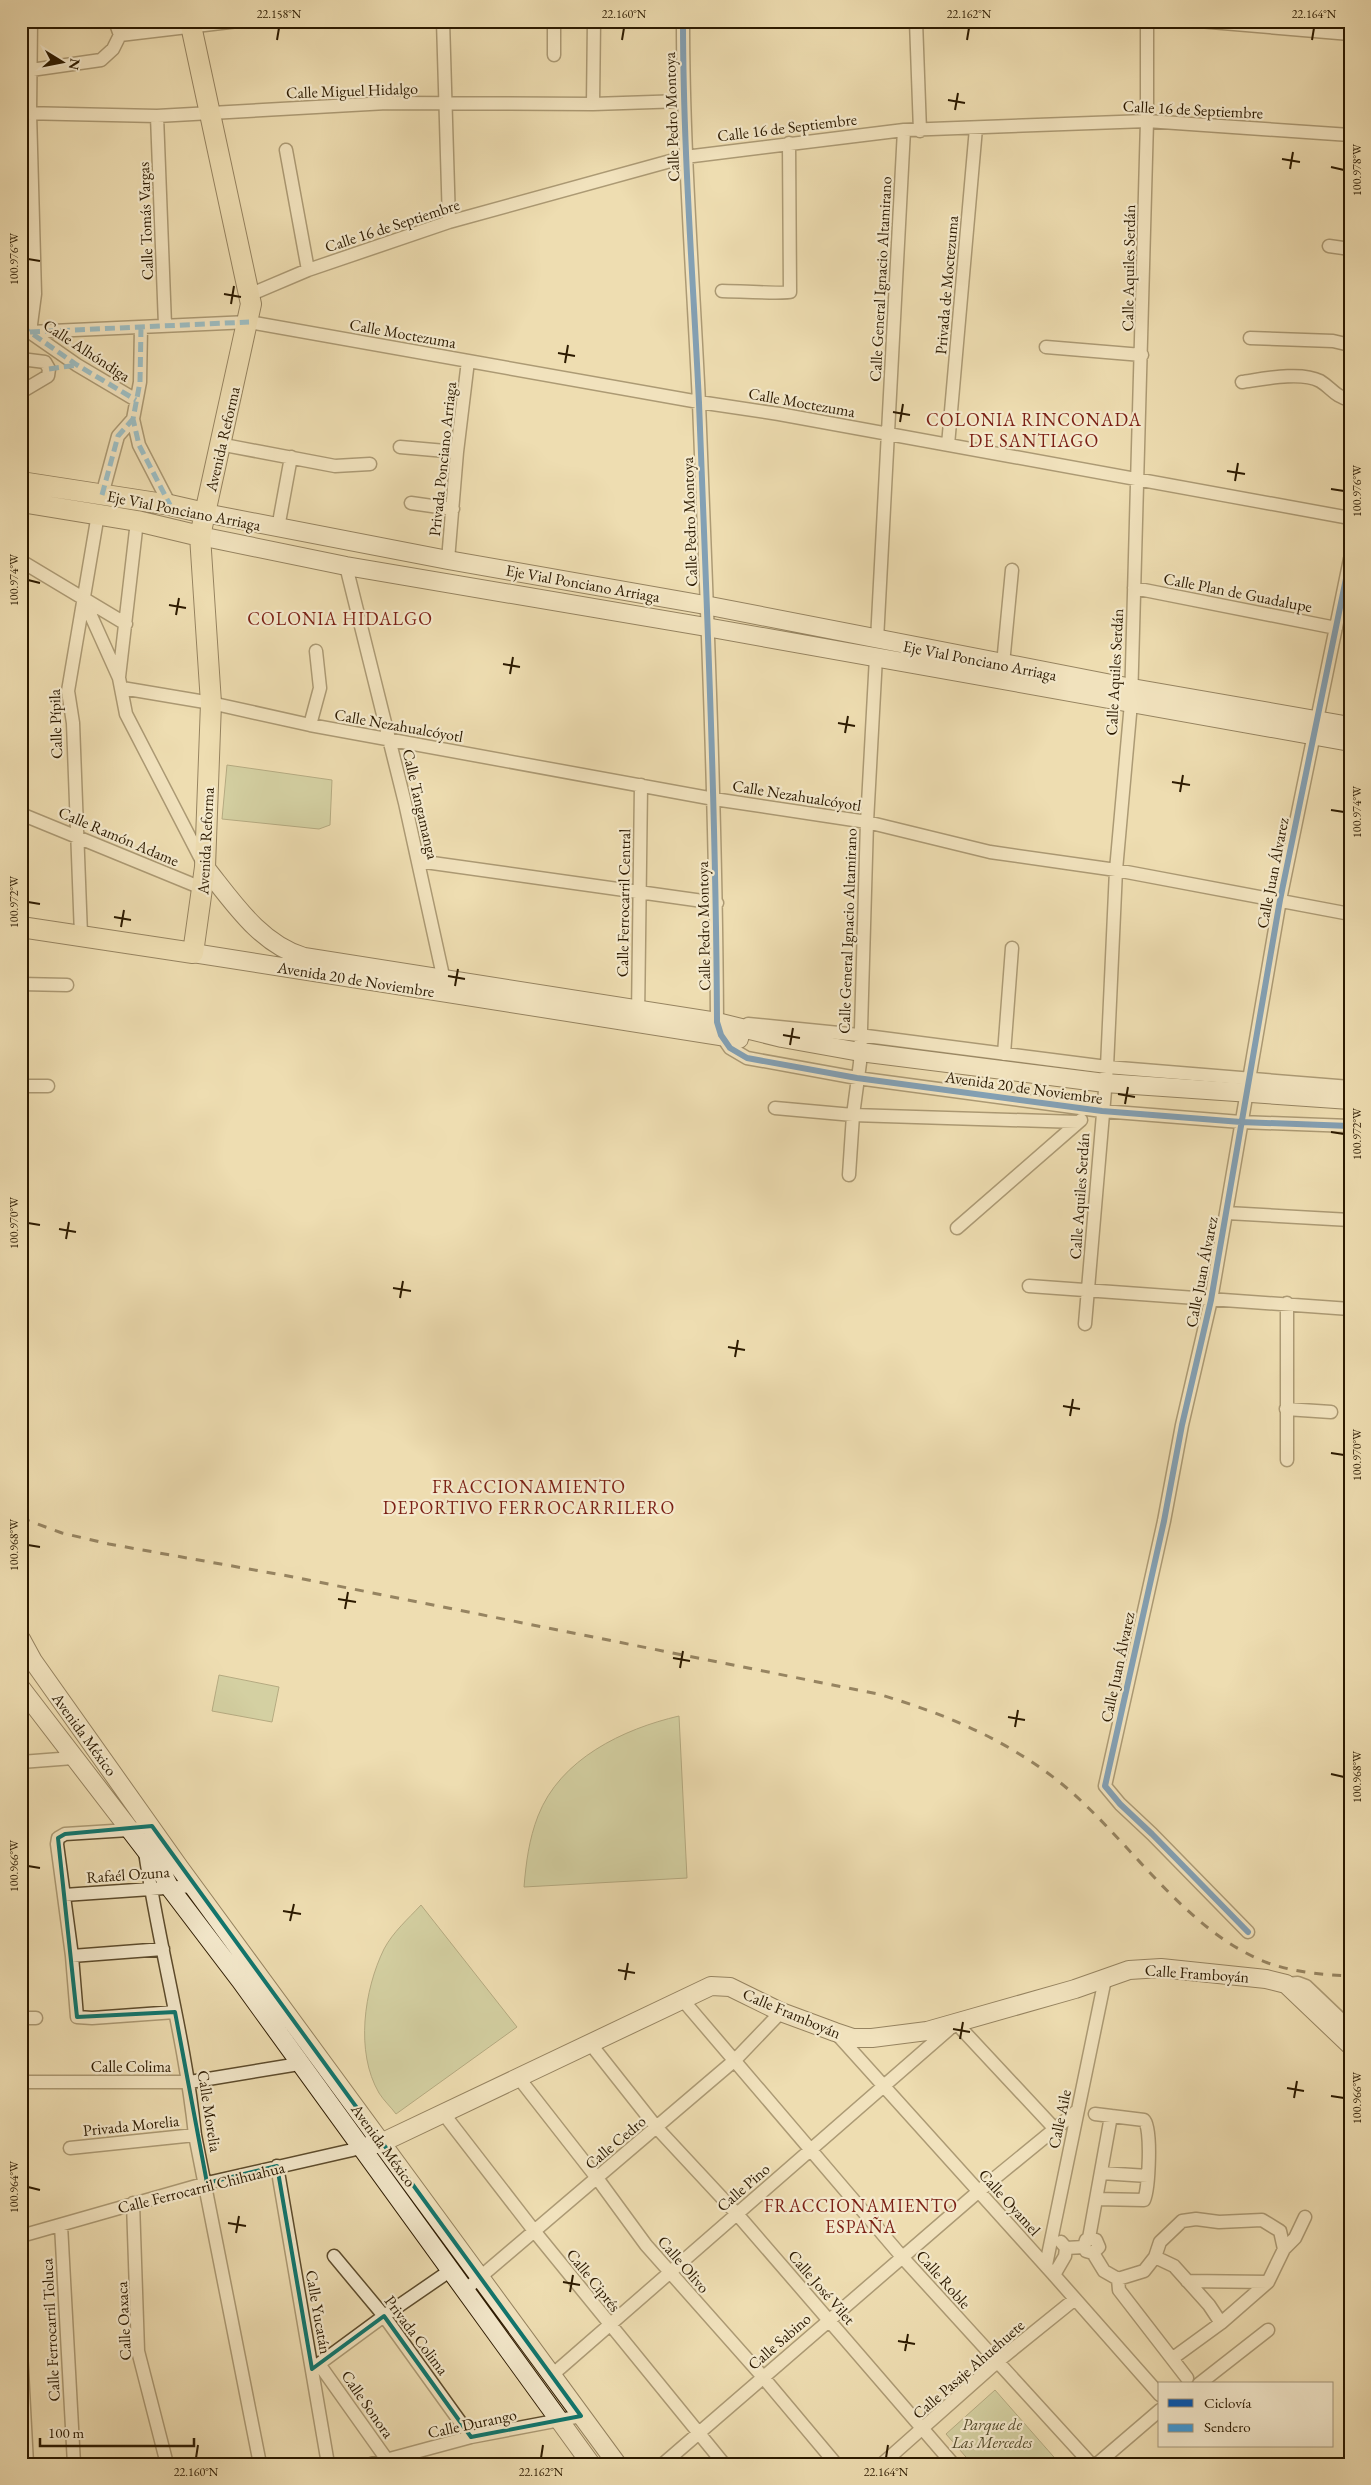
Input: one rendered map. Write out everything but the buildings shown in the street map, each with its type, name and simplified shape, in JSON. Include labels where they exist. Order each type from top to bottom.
[{"type":"main road","name":"Avenida Reforma","points":[[191,24],[252,304],[219,444],[200,536],[211,703],[204,890],[193,953]]},
{"type":"main road","name":"Eje Vial Ponciano Arriaga","points":[[21,482],[100,504],[137,521],[346,566],[706,627],[1004,664],[1131,696]]},
{"type":"main road","name":"Eje Vial Ponciano Arriaga","points":[[21,502],[170,505],[278,528],[448,560],[705,605],[877,648],[1131,696],[1315,727],[1350,726]]},
{"type":"main road","name":"Eje Vial Ponciano Arriaga","points":[[1315,727],[1350,742]]},
{"type":"main road","name":"Avenida 20 de Noviembre","points":[[205,867],[258,931],[277,946],[304,957],[445,986]]},
{"type":"main road","name":"Avenida 20 de Noviembre","points":[[21,927],[193,953],[445,986],[724,1027],[859,1057],[1105,1089],[1246,1100],[1350,1111]]},
{"type":"main road","name":"Avenida 20 de Noviembre","points":[[1246,1100],[1350,1100]]},
{"type":"main road","name":"Avenida México","points":[[21,1639],[33,1661],[194,1886],[617,2464]]},
{"type":"main road","name":"Avenida México","points":[[21,1658],[116,1794],[152,1826]]},
{"type":"main road","name":"Avenida México","points":[[21,1688],[160,1869],[170,1888],[240,1980],[589,2463]]},
{"type":"main road","name":"Avenida México","points":[[116,1794],[129,1830]]},
{"type":"main road","name":"Calle Framboyán","points":[[383,2142],[680,1998],[711,1986],[721,1985],[730,1987],[781,2012],[834,2032],[853,2038],[872,2038],[927,2031],[1105,1979],[1129,1970],[1161,1968],[1266,1979],[1286,1984]]},
{"type":"main road","points":[[240,1980],[254,1975],[257,1970]]},
{"type":"main road","points":[[1286,1984],[1350,2045]]},
{"type":"main road","name":"Calle Ferrocarril Chihuahua","points":[[361,2148],[383,2142]]},
{"type":"street","points":[[31,21],[31,70],[26,113],[35,294],[26,329],[141,327],[249,322]]},
{"type":"street","points":[[31,70],[101,60],[114,48],[120,35],[115,21]]},
{"type":"street","points":[[120,35],[191,24],[238,21]]},
{"type":"street","points":[[443,21],[449,222]]},
{"type":"street","points":[[554,21],[554,55]]},
{"type":"street","points":[[593,104],[594,21]]},
{"type":"street","name":"Calle Pedro Montoya","points":[[683,21],[685,157],[699,402],[705,605],[724,1027]]},
{"type":"street","points":[[916,21],[920,131]]},
{"type":"street","name":"Calle Aquiles Serdán","points":[[1085,1324],[1105,1089],[1116,870],[1131,696],[1142,355],[1147,21]]},
{"type":"street","points":[[1200,21],[1350,34]]},
{"type":"street","name":"Calle Miguel Hidalgo","points":[[26,113],[157,116],[211,111],[387,103],[593,104],[683,101]]},
{"type":"street","name":"Calle Tomás Vargas","points":[[157,116],[165,325]]},
{"type":"street","name":"Calle 16 de Septiembre","points":[[249,295],[308,270],[449,222],[685,157],[789,142],[904,130],[920,131],[1147,121],[1350,135]]},
{"type":"street","name":"Privada de Moctezuma","points":[[948,445],[976,128]]},
{"type":"street","name":"Calle General Ignacio Altamirano","points":[[849,1175],[859,1057],[867,822],[904,130]]},
{"type":"street","points":[[722,291],[764,291],[774,294],[786,294],[792,286],[789,142]]},
{"type":"street","points":[[286,150],[308,270]]},
{"type":"street","points":[[1329,246],[1350,249]]},
{"type":"street","name":"Calle Moctezuma","points":[[249,322],[888,434],[1137,481],[1350,518]]},
{"type":"street","points":[[141,327],[140,382],[133,419],[138,444],[170,505]]},
{"type":"street","name":"Calle Alhóndiga","points":[[26,329],[76,366],[136,400]]},
{"type":"street","points":[[1250,338],[1333,341],[1350,345]]},
{"type":"street","points":[[1046,347],[1142,355]]},
{"type":"street","points":[[21,359],[45,362],[49,369],[48,376],[21,392]]},
{"type":"street","name":"Privada Ponciano Arriaga","points":[[448,560],[457,452],[468,361]]},
{"type":"street","points":[[49,369],[76,366]]},
{"type":"street","points":[[1242,382],[1285,375],[1320,381],[1337,397],[1350,400]]},
{"type":"street","name":"Calle Pípila","points":[[82,935],[73,723],[68,691],[100,504],[118,436],[133,419]]},
{"type":"street","points":[[219,444],[335,466],[370,464]]},
{"type":"street","points":[[400,447],[457,452]]},
{"type":"street","points":[[278,528],[291,457]]},
{"type":"street","points":[[411,502],[452,509]]},
{"type":"street","points":[[120,683],[137,521]]},
{"type":"street","name":"Calle Juan Álvarez","points":[[1248,1932],[1120,1804],[1105,1786],[1164,1521],[1182,1425],[1212,1300],[1280,900],[1350,559]]},
{"type":"street","points":[[21,561],[126,624]]},
{"type":"street","name":"Calle Tangamanga","points":[[346,566],[390,739],[445,986]]},
{"type":"street","points":[[1004,664],[1012,570]]},
{"type":"street","name":"Calle Plan de Guadalupe","points":[[1134,588],[1336,628]]},
{"type":"street","points":[[83,598],[120,683],[126,714],[205,867]]},
{"type":"street","points":[[310,725],[320,688],[316,651]]},
{"type":"street","name":"Calle Nezahualcóyotl","points":[[120,683],[310,725],[714,799],[867,822],[990,852],[1116,870],[1350,914]]},
{"type":"street","name":"Calle Ferrocarril Central","points":[[638,1015],[641,785]]},
{"type":"street","name":"Calle Ramón Adame","points":[[21,814],[204,890]]},
{"type":"street","points":[[418,861],[717,903]]},
{"type":"street","points":[[1004,1054],[1012,948]]},
{"type":"street","points":[[21,984],[67,985]]},
{"type":"street","name":"Avenida 20 de Noviembre","points":[[724,1027],[764,1025],[859,1057],[1004,1054],[1105,1089],[1246,1100],[1350,1126]]},
{"type":"street","points":[[21,1086],[48,1086]]},
{"type":"street","name":"Avenida 20 de Noviembre","points":[[1246,1100],[1350,1087]]},
{"type":"street","points":[[957,1228],[1078,1122],[1105,1089]]},
{"type":"street","points":[[775,1108],[853,1115],[1078,1122]]},
{"type":"street","points":[[1226,1213],[1350,1220]]},
{"type":"street","points":[[1029,1286],[1350,1309]]},
{"type":"street","points":[[1286,1460],[1287,1303]]},
{"type":"street","points":[[1286,1409],[1331,1412]]},
{"type":"street","points":[[21,1762],[73,1758]]},
{"type":"street","points":[[152,1826],[129,1830],[65,1834],[58,1838],[56,1844],[72,1956],[77,2016],[92,2018],[175,2012]]},
{"type":"street","name":"Calle Morelia","points":[[145,1851],[151,1890],[190,2082],[195,2134],[207,2183],[260,2464]]},
{"type":"street","name":"Rafaél Ozuna","points":[[64,1895],[194,1886]]},
{"type":"street","points":[[72,1956],[163,1949]]},
{"type":"street","name":"Calle Aile","points":[[1050,2270],[1052,2233],[1105,1979]]},
{"type":"street","points":[[1286,1984],[1298,1983],[1306,1986],[1350,2028]]},
{"type":"street","name":"Calle Roble","points":[[680,1998],[903,2258],[1090,2464]]},
{"type":"street","name":"Calle Cedro","points":[[464,2290],[735,2060],[781,2012]]},
{"type":"street","points":[[21,2018],[36,2018]]},
{"type":"street","points":[[956,2023],[1054,2128]]},
{"type":"street","name":"Calle Pino","points":[[551,2376],[956,2023]]},
{"type":"street","name":"Calle Oyamel","points":[[834,2032],[1050,2270],[1158,2393]]},
{"type":"street","name":"Calle José Vilet","points":[[589,2042],[657,2128],[737,2214],[953,2464]]},
{"type":"street","name":"Calle Colima","points":[[21,2082],[190,2082],[299,2064]]},
{"type":"street","name":"Calle Olivo","points":[[518,2077],[669,2273],[763,2377],[836,2464]]},
{"type":"street","name":"Calle Sabino","points":[[663,2464],[979,2191],[1078,2110]]},
{"type":"street","name":"Calle Ciprés","points":[[443,2113],[534,2232],[724,2464]]},
{"type":"street","points":[[1095,2114],[1144,2120],[1148,2123],[1146,2197],[1140,2202],[1096,2199]]},
{"type":"street","points":[[1111,2116],[1089,2246],[1104,2271],[1118,2279],[1144,2270],[1155,2257],[1160,2242],[1182,2221],[1196,2219],[1219,2222],[1262,2220],[1280,2231],[1284,2249]]},
{"type":"street","name":"Privada Morelia","points":[[70,2148],[195,2134]]},
{"type":"street","name":"Calle Ferrocarril Chihuahua","points":[[21,2236],[207,2183],[361,2148]]},
{"type":"street","name":"Calle Yucatán","points":[[276,2166],[316,2366],[328,2464]]},
{"type":"street","points":[[1101,2173],[1148,2176]]},
{"type":"street","name":"Calle Oaxaca","points":[[133,2203],[138,2351],[167,2464]]},
{"type":"street","points":[[1173,2358],[1221,2323],[1268,2282],[1284,2249],[1295,2238],[1305,2217]]},
{"type":"street","name":"Calle Ferrocarril Toluca","points":[[61,2225],[74,2464]]},
{"type":"street","points":[[1052,2233],[1066,2248]]},
{"type":"street","points":[[1066,2248],[1089,2246]]},
{"type":"street","points":[[1050,2270],[1065,2256],[1066,2248]]},
{"type":"street","name":"Privada Colima","points":[[334,2256],[384,2316],[471,2437]]},
{"type":"street","points":[[1155,2257],[1174,2266],[1221,2323]]},
{"type":"street","points":[[316,2366],[451,2270]]},
{"type":"street","points":[[1118,2279],[1119,2290],[1187,2378]]},
{"type":"street","points":[[1187,2281],[1268,2282]]},
{"type":"street","name":"Calle Pasaje Ahuehuete","points":[[882,2464],[923,2430],[997,2362],[1075,2299]]},
{"type":"street","points":[[1202,2382],[1268,2330]]},
{"type":"street","points":[[21,2352],[27,2464]]},
{"type":"street","name":"Calle Sonora","points":[[316,2366],[389,2462]]},
{"type":"street","points":[[1097,2464],[1158,2412]]},
{"type":"street","name":"Calle Durango","points":[[370,2464],[389,2462],[471,2437],[560,2422],[581,2416]]},
{"type":"highlighted area","points":[[152,1826],[581,2416],[471,2437],[384,2316],[312,2369],[277,2166],[207,2183],[175,2012],[77,2017],[58,1838],[65,1834]]},
{"type":"green space","points":[[227,765],[332,780],[330,825],[319,829],[222,819]]},
{"type":"green space","points":[[219,1675],[279,1687],[272,1722],[212,1711]]},
{"type":"green space","points":[[679,1716],[687,1878],[524,1887],[532,1833],[548,1796],[561,1778],[578,1763],[616,1738],[636,1729]]},
{"type":"green space","points":[[421,1905],[517,2027],[396,2114],[379,2093],[367,2059],[365,2021],[367,2002],[371,1983],[384,1949],[396,1931]]},
{"type":"green space","name":"Parque de Las Mercedes","points":[[995,2390],[1060,2464],[972,2464],[946,2434]]},
{"type":"railway","points":[[21,1518],[62,1533],[109,1544],[288,1576],[878,1694],[926,1710],[972,1728],[993,1739],[1015,1751],[1057,1780],[1083,1803],[1182,1905],[1237,1948],[1268,1963],[1288,1969],[1350,1976]]},
{"type":"marked path","points":[[30,332],[249,322]]},
{"type":"marked path","points":[[21,326],[77,365],[136,400]]},
{"type":"marked path","points":[[141,327],[140,382],[133,419],[139,445],[170,505]]},
{"type":"marked path","points":[[49,369],[77,365]]},
{"type":"marked path","points":[[102,495],[118,436],[133,419]]},
{"type":"cycle path","points":[[683,21],[686,165],[699,403],[711,712],[717,1022],[721,1035],[730,1048],[747,1058],[857,1078],[1102,1111],[1241,1122],[1350,1126]]},
{"type":"cycle path","points":[[1248,1932],[1120,1804],[1105,1786],[1164,1521],[1182,1425],[1211,1300],[1280,900],[1350,559]]},
{"type":"district","name":"COLONIA RINCONADA DE SANTIAGO","points":[[1034,430]]},
{"type":"district","name":"COLONIA HIDALGO","points":[[340,619]]},
{"type":"district","name":"FRACCIONAMIENTO DEPORTIVO FERROCARRILERO","points":[[529,1497]]},
{"type":"district","name":"FRACCIONAMIENTO ESPAÑA","points":[[861,2216]]}]
